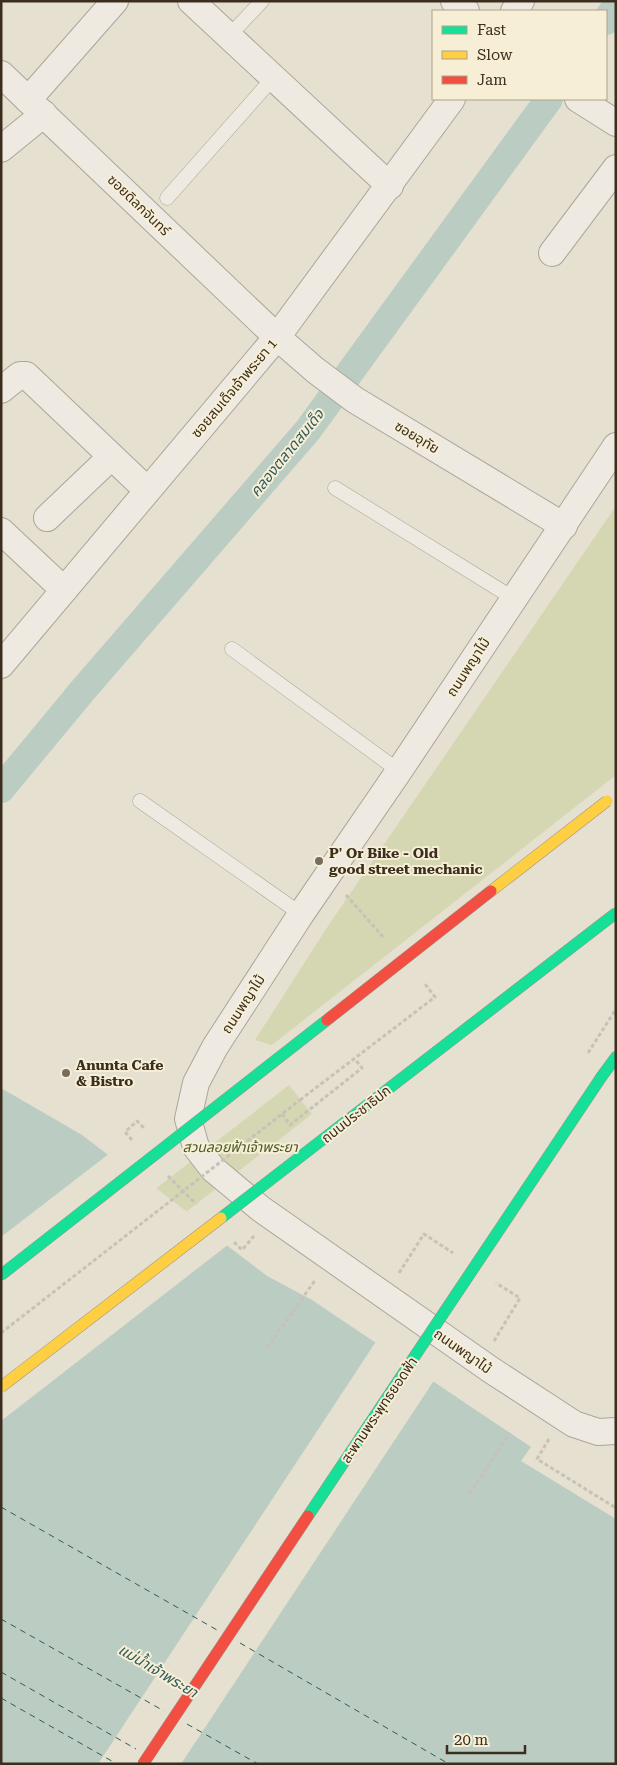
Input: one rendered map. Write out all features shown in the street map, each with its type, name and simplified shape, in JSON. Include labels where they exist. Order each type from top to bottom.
[{"type":"main road","points":[[1,1275],[607,801]]},
{"type":"main road","name":"ถนนประชาธิปก","points":[[1,1388],[616,913]]},
{"type":"main road","name":"สะพานพระพุทธยอดฟ้า","points":[[143,1764],[616,1057]]},
{"type":"street","points":[[1,149],[36,107],[115,1]]},
{"type":"street","points":[[191,1],[230,35],[390,186]]},
{"type":"street","points":[[454,1],[465,10]]},
{"type":"street","name":"ซอยดิลกจันทร์","points":[[1,74],[277,337]]},
{"type":"street","name":"ซอยสมเด็จเจ้าพระยา 1","points":[[1,665],[277,337],[390,186],[451,100]]},
{"type":"street","points":[[580,100],[616,123]]},
{"type":"street","points":[[552,253],[616,168]]},
{"type":"street","name":"ซอยอุทัย","points":[[277,337],[315,370],[355,400],[564,526]]},
{"type":"street","points":[[1,390],[20,375],[26,374],[111,457],[148,490]]},
{"type":"street","name":"ถนนพญาไม้","points":[[616,446],[564,526],[513,598],[399,771],[301,914],[216,1047],[196,1082],[188,1119],[196,1147],[213,1169],[261,1209],[527,1394],[574,1424],[598,1432],[616,1431]]},
{"type":"street","points":[[47,518],[111,457]]},
{"type":"street","points":[[1,531],[64,590]]},
{"type":"lane","points":[[230,35],[262,1]]},
{"type":"lane","points":[[167,198],[274,77]]},
{"type":"lane","points":[[335,488],[513,598]]},
{"type":"lane","points":[[232,649],[399,771]]},
{"type":"lane","points":[[140,801],[301,914]]},
{"type":"path","points":[[345,894],[385,940]]},
{"type":"path","points":[[1,1333],[435,997],[424,984]]},
{"type":"path","points":[[282,1114],[290,1125],[362,1068],[355,1059]]},
{"type":"path","points":[[165,1173],[199,1207]]},
{"type":"path","points":[[398,1276],[424,1234],[460,1258]]},
{"type":"path","points":[[267,1348],[320,1274]]},
{"type":"path","points":[[491,1280],[520,1298],[493,1342]]},
{"type":"path","points":[[553,1431],[537,1459],[616,1508]]},
{"type":"path","points":[[469,1494],[510,1433]]},
{"type":"green space","points":[[616,506],[616,775],[272,1045],[255,1040],[328,926]]},
{"type":"green space","name":"สวนลอยฟ้าเจ้าพระยา","points":[[289,1085],[312,1114],[1,1356],[1,1309]]},
{"type":"water","name":"แม่น้ำเจ้าพระยา","points":[[1,1088],[82,1135],[267,1276],[312,1300],[531,1447],[521,1461],[616,1519],[616,1764],[1,1764]]},
{"type":"pier","points":[[110,1153],[229,1244],[1,1421],[1,1237]]},
{"type":"pier","points":[[377,1340],[435,1379],[181,1764],[98,1764]]},
{"type":"waterway","name":"คลองตลาดสมเด็จ","points":[[607,20],[616,6]]},
{"type":"waterway","name":"คลองตลาดสมเด็จ","points":[[1,789],[83,690],[308,430],[548,100]]},
{"type":"ferry route","points":[[1,1507],[217,1630]]},
{"type":"ferry route","points":[[1,1619],[164,1711]]},
{"type":"ferry route","points":[[240,1643],[449,1764]]},
{"type":"ferry route","points":[[1,1672],[136,1749]]},
{"type":"ferry route","points":[[1,1698],[117,1764]]},
{"type":"ferry route","points":[[187,1724],[258,1764]]},
{"type":"traffic: fast","points":[[221,1218],[616,913]]},
{"type":"traffic: fast","points":[[1,1275],[327,1020]]},
{"type":"traffic: fast","points":[[602,1076],[616,1057]]},
{"type":"traffic: fast","points":[[308,1516],[602,1076]]},
{"type":"traffic: slow","points":[[491,891],[607,801]]},
{"type":"traffic: slow","points":[[1,1387],[221,1218]]},
{"type":"traffic: jam","points":[[327,1020],[491,891]]},
{"type":"traffic: jam","points":[[143,1764],[308,1516]]},
{"type":"place","name":"P' Or Bike - Old good street mechanic","points":[[319,861]]},
{"type":"place","name":"Anunta Cafe & Bistro","points":[[66,1073]]}]
